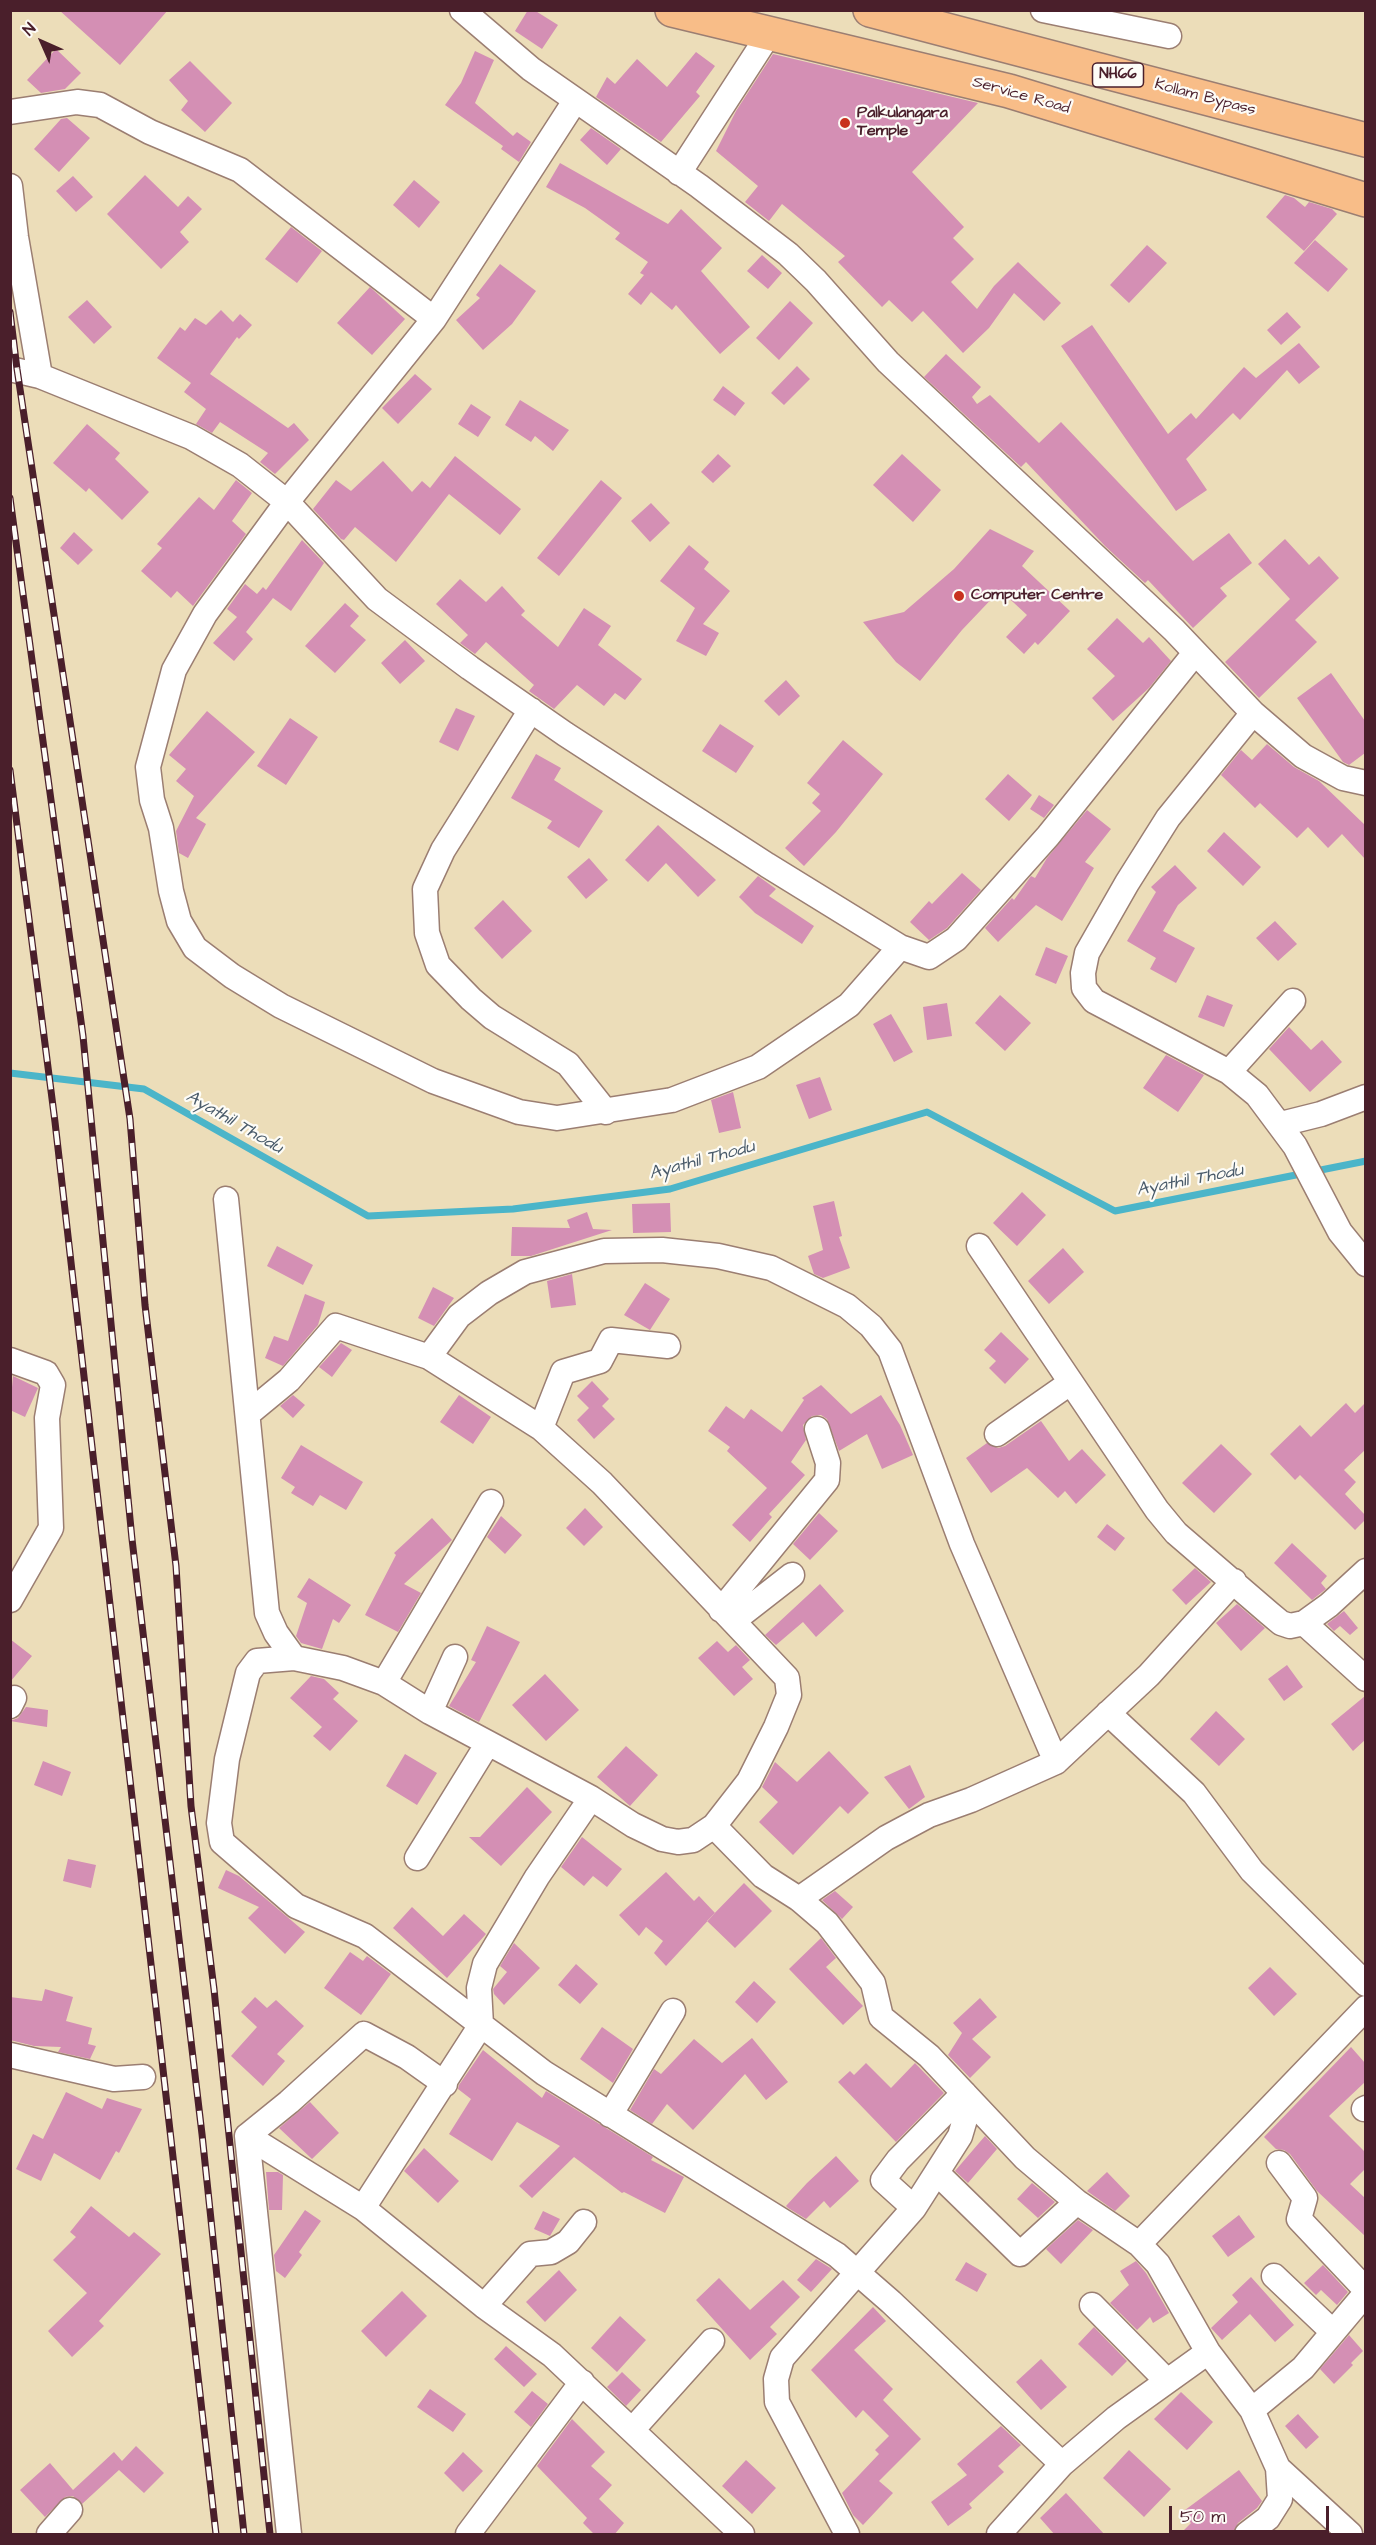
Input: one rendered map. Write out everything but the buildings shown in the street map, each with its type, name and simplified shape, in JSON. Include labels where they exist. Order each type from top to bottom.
[{"type":"highway","name":"Service Road","points":[[672,10],[1010,92],[1365,200]]},
{"type":"highway","name":"Kollam Bypass","points":[[870,10],[1365,140]]},
{"type":"street","points":[[462,10],[531,69],[679,172],[788,254],[816,280],[888,362],[1195,652],[1253,713],[1303,756],[1342,778],[1365,783]]},
{"type":"street","points":[[1042,10],[1169,36]]},
{"type":"street","points":[[679,172],[769,34]]},
{"type":"street","points":[[575,101],[434,320],[287,502],[199,624],[174,670],[165,695],[148,767],[152,800],[161,828],[171,891],[179,921],[195,948],[232,976],[281,1006],[433,1081],[519,1112],[557,1118],[672,1100],[758,1067],[849,1005],[900,947]]},
{"type":"street","points":[[10,112],[77,102],[100,105],[150,132],[240,170],[434,320]]},
{"type":"street","points":[[10,186],[16,237],[40,376]]},
{"type":"street","points":[[10,369],[40,376],[191,437],[240,465],[287,502],[377,600],[531,710],[767,865],[900,947],[929,957],[956,939],[1048,836],[1195,652]]},
{"type":"street","points":[[531,710],[443,850],[425,889],[427,933],[438,964],[471,999],[492,1017],[568,1064],[606,1112]]},
{"type":"street","points":[[1253,713],[1168,818],[1104,922],[1087,953],[1083,973],[1084,988],[1094,1001],[1229,1072],[1257,1095],[1281,1124],[1340,1232],[1365,1264]]},
{"type":"street","points":[[1229,1072],[1293,1001]]},
{"type":"street","points":[[1281,1124],[1321,1114],[1365,1097]]},
{"type":"street","points":[[226,1199],[267,1613],[276,1633],[294,1658]]},
{"type":"street","points":[[979,1246],[1139,1487],[1176,1533],[1281,1623],[1290,1626],[1304,1623],[1329,1605],[1365,1571]]},
{"type":"street","points":[[429,1357],[459,1316],[489,1293],[525,1272],[604,1251],[662,1250],[718,1256],[771,1268],[847,1306],[871,1326],[890,1350],[962,1544],[1056,1762]]},
{"type":"street","points":[[249,1413],[290,1380],[336,1326],[429,1357],[541,1428],[602,1483],[787,1677],[789,1695],[749,1781],[714,1826],[693,1840],[678,1842],[662,1839],[633,1825],[591,1798],[430,1712],[384,1683],[343,1668],[294,1658],[257,1661],[248,1673],[227,1760],[219,1823],[222,1842],[296,1905],[365,1936],[544,2073],[837,2255],[1062,2464]]},
{"type":"street","points":[[541,1428],[563,1372],[600,1361],[611,1340],[668,1346]]},
{"type":"street","points":[[10,1360],[46,1373],[53,1385],[47,1418],[51,1528],[10,1600]]},
{"type":"street","points":[[997,1434],[1070,1383]]},
{"type":"street","points":[[727,1616],[827,1480],[828,1463],[818,1429]]},
{"type":"street","points":[[384,1683],[492,1502]]},
{"type":"street","points":[[727,1616],[792,1575]]},
{"type":"street","points":[[799,1899],[886,1838],[929,1815],[971,1800],[1056,1762],[1149,1675],[1234,1581]]},
{"type":"street","points":[[1304,1623],[1365,1679]]},
{"type":"street","points":[[430,1712],[455,1657]]},
{"type":"street","points":[[1108,1713],[1194,1793],[1252,1871],[1365,1984]]},
{"type":"street","points":[[417,1858],[488,1743]]},
{"type":"street","points":[[363,2208],[481,2025],[478,1988],[486,1964],[537,1877],[591,1798]]},
{"type":"street","points":[[714,1826],[763,1876],[799,1899],[827,1923],[873,1983],[881,2017],[929,2056],[1025,2158],[1077,2202],[1139,2244],[1158,2264],[1208,2352],[1251,2410],[1278,2468],[1280,2499],[1268,2518],[1247,2535]]},
{"type":"street","points":[[1139,2244],[1365,2008]]},
{"type":"street","points":[[610,2115],[673,2012]]},
{"type":"street","points":[[247,2136],[290,2102],[364,2034],[407,2057],[445,2084]]},
{"type":"street","points":[[10,2055],[114,2079],[143,2077]]},
{"type":"street","points":[[847,2535],[777,2402],[776,2379],[782,2358],[914,2208],[960,2136],[968,2109],[964,2093]]},
{"type":"street","points":[[914,2208],[883,2180],[898,2160],[964,2093]]},
{"type":"street","points":[[247,2136],[363,2208],[484,2306],[552,2355],[633,2429],[742,2535]]},
{"type":"street","points":[[247,2136],[289,2535]]},
{"type":"street","points":[[1251,2410],[1303,2368],[1364,2296],[1299,2219],[1305,2198],[1279,2163]]},
{"type":"street","points":[[937,2173],[1020,2254],[1077,2202]]},
{"type":"street","points":[[484,2306],[530,2254],[551,2252],[568,2242],[584,2222]]},
{"type":"street","points":[[1274,2276],[1333,2332]]},
{"type":"street","points":[[1092,2305],[1167,2381]]},
{"type":"street","points":[[633,2429],[712,2340]]},
{"type":"street","points":[[999,2535],[1062,2464],[1116,2418],[1208,2352]]},
{"type":"street","points":[[468,2535],[582,2382]]},
{"type":"street","points":[[1278,2468],[1350,2535]]},
{"type":"street","points":[[49,2535],[69,2510]]},
{"type":"waterway","name":"Ayathil Thodu","points":[[10,1073],[144,1089],[368,1216],[513,1209],[670,1189],[927,1112],[1115,1211],[1366,1161]]},
{"type":"railway","points":[[10,312],[130,1119],[145,1305],[176,1566],[191,1806],[214,1989],[270,2534]]},
{"type":"railway","points":[[10,498],[83,1036],[132,1539],[202,2134],[244,2534]]},
{"type":"railway","points":[[10,770],[55,1122],[216,2534]]},
{"type":"place","name":"Palkulangara Temple","points":[[845,123]]},
{"type":"place","name":"Computer Centre","points":[[959,596]]}]
